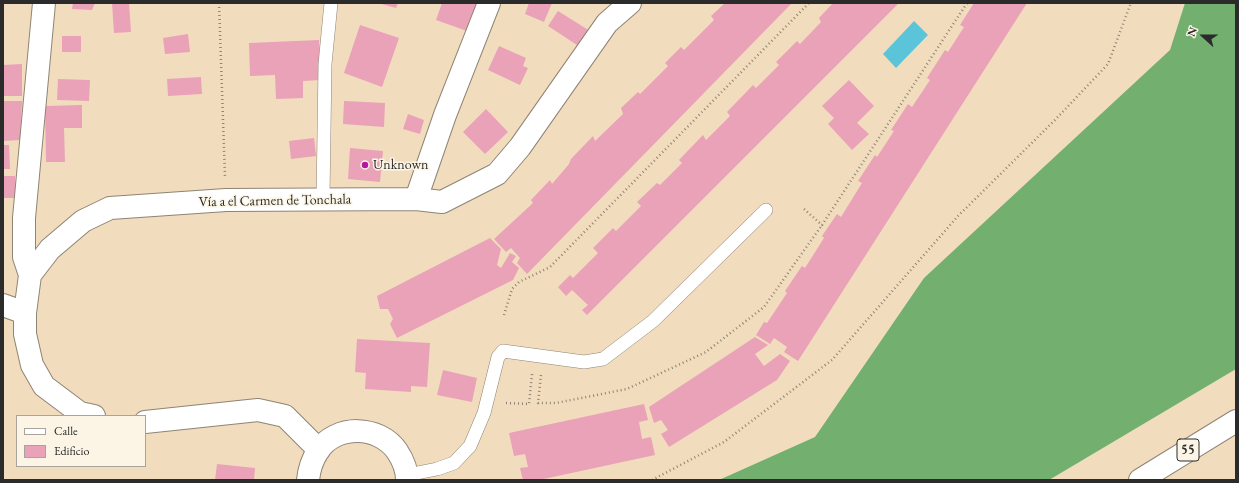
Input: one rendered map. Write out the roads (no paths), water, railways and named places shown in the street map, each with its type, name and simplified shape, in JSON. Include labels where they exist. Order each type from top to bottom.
[{"type":"main road","points":[[30,275],[24,257],[24,218],[44,3]]},
{"type":"main road","points":[[416,199],[445,115],[489,3]]},
{"type":"main road","name":"Vía a el Carmen de Tonchala","points":[[89,415],[80,413],[44,386],[32,365],[25,334],[24,313],[30,275],[50,249],[83,221],[110,208],[226,200],[416,199],[442,202],[497,174],[520,147],[607,23],[630,3]]},
{"type":"main road","points":[[3,305],[24,313]]},
{"type":"main road","points":[[146,422],[258,410],[285,416],[318,450]]},
{"type":"main road","name":"55","points":[[1140,480],[1236,421]]},
{"type":"main road","points":[[308,480],[311,463],[318,450],[331,438],[346,432],[363,430],[379,435],[393,445],[402,458],[407,477]]},
{"type":"lane","points":[[323,199],[325,64],[331,3]]},
{"type":"lane","points":[[407,477],[454,463],[470,446],[484,413],[498,358],[503,351],[584,362],[602,359],[653,321],[766,210]]},
{"type":"water","points":[[914,21],[928,35],[896,68],[883,54]]},
{"type":"place","name":"Unknown","points":[[365,165]]}]
